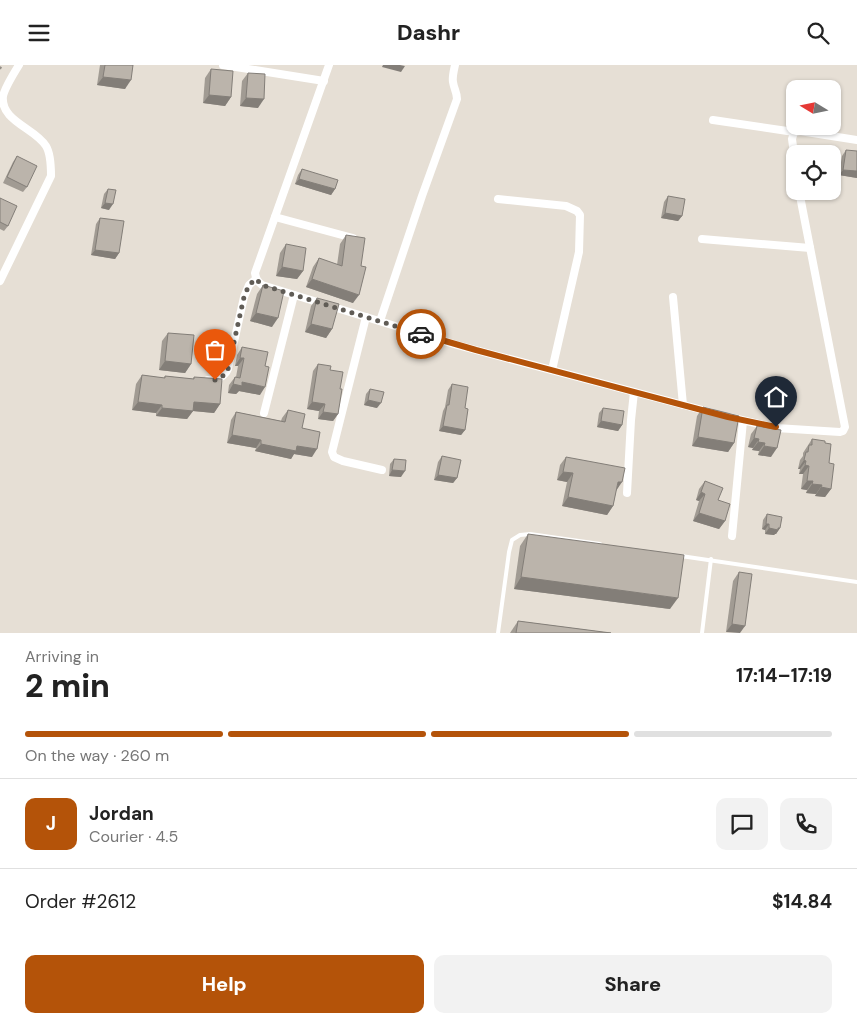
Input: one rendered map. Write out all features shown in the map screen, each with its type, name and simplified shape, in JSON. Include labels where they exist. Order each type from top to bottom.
[{"type":"street","points":[[0,281],[51,176],[51,164],[46,146],[35,134],[6,114],[2,104],[3,95],[19,65]]},
{"type":"street","points":[[223,65],[324,81]]},
{"type":"street","points":[[329,65],[255,273],[256,279],[262,285],[457,345],[743,421],[776,427],[840,432],[846,427],[801,200]]},
{"type":"street","points":[[380,321],[456,99],[457,93],[452,78],[455,65]]},
{"type":"street","points":[[713,120],[786,131]]},
{"type":"street","points":[[825,135],[857,140]]},
{"type":"street","points":[[498,199],[566,206],[577,211],[580,215],[579,252],[552,370]]},
{"type":"street","points":[[275,217],[353,238]]},
{"type":"street","points":[[702,239],[810,249]]},
{"type":"street","points":[[198,380],[215,380],[226,373],[244,297],[249,285],[256,279]]},
{"type":"street","points":[[264,413],[294,295]]},
{"type":"street","points":[[673,297],[683,405]]},
{"type":"street","points":[[366,317],[332,452],[334,457],[343,461],[382,470]]},
{"type":"street","points":[[627,493],[634,392]]},
{"type":"street","points":[[732,536],[743,421]]},
{"type":"lane","points":[[498,633],[506,567],[512,540],[520,535],[530,534],[609,545]]},
{"type":"lane","points":[[678,555],[857,582]]},
{"type":"lane","points":[[702,633],[712,559]]},
{"type":"path","points":[[0,69],[2,65]]},
{"type":"building","points":[[105,65],[133,65],[131,80],[103,77]]},
{"type":"building","points":[[211,69],[233,71],[231,97],[209,95]]},
{"type":"building","points":[[248,73],[265,74],[264,99],[246,98]]},
{"type":"building","points":[[846,150],[857,151],[857,171],[843,170]]},
{"type":"building","points":[[17,156],[37,166],[27,187],[7,177]]},
{"type":"building","points":[[302,169],[338,180],[335,189],[299,179]]},
{"type":"building","points":[[108,189],[116,190],[113,204],[105,203]]},
{"type":"building","points":[[668,196],[685,199],[682,216],[665,213]]},
{"type":"building","points":[[0,198],[17,206],[8,226],[0,222]]},
{"type":"building","points":[[100,218],[124,221],[119,253],[95,250]]},
{"type":"building","points":[[346,235],[365,238],[361,266],[366,267],[359,295],[312,279],[319,258],[342,266]]},
{"type":"building","points":[[286,244],[306,248],[303,271],[282,267]]},
{"type":"building","points":[[263,285],[284,291],[278,318],[256,313]]},
{"type":"building","points":[[317,298],[339,304],[332,329],[311,324]]},
{"type":"building","points":[[168,333],[194,335],[191,364],[165,361]]},
{"type":"building","points":[[216,344],[224,345],[224,349],[229,350],[224,365],[215,364]]},
{"type":"building","points":[[242,347],[268,352],[265,366],[269,367],[265,387],[242,382],[242,386],[233,384],[235,377],[240,378],[244,358],[240,358]]},
{"type":"building","points":[[318,364],[331,366],[330,370],[343,372],[338,414],[323,412],[325,404],[312,402]]},
{"type":"building","points":[[142,375],[165,378],[165,376],[222,379],[220,404],[194,402],[193,411],[162,408],[162,405],[138,402]]},
{"type":"building","points":[[452,384],[468,387],[465,408],[468,409],[465,430],[443,426]]},
{"type":"building","points":[[370,389],[384,392],[381,403],[368,400]]},
{"type":"building","points":[[703,407],[739,416],[734,443],[698,437]]},
{"type":"building","points":[[603,408],[624,411],[622,425],[601,421]]},
{"type":"building","points":[[288,410],[305,414],[302,428],[320,432],[317,449],[297,446],[296,451],[261,444],[261,440],[232,435],[236,412],[285,422]]},
{"type":"building","points":[[757,426],[781,430],[777,448],[764,446],[765,443],[758,442],[759,439],[754,438]]},
{"type":"building","points":[[812,439],[831,444],[829,463],[834,464],[831,489],[821,487],[822,485],[812,484],[813,481],[807,481],[809,466],[805,465],[806,461],[804,460],[809,445],[812,445]]},
{"type":"building","points":[[442,456],[461,460],[457,478],[438,475]]},
{"type":"building","points":[[566,457],[625,468],[622,482],[618,482],[613,506],[568,497],[573,473],[563,472]]},
{"type":"building","points":[[394,459],[406,460],[405,471],[392,470]]},
{"type":"building","points":[[705,481],[723,488],[718,500],[730,504],[725,521],[699,513],[705,494],[701,492]]},
{"type":"building","points":[[767,514],[782,517],[778,530],[769,528],[769,524],[766,524]]},
{"type":"building","points":[[528,534],[684,555],[678,598],[521,577]]},
{"type":"building","points":[[739,572],[752,574],[745,626],[732,624]]},
{"type":"building","points":[[518,621],[611,633],[516,633]]},
{"type":"way so far","points":[[215,380],[226,373],[228,369],[244,297],[249,285],[256,279],[262,285],[421,334]]},
{"type":"route","points":[[421,334],[728,417],[776,427]]}]
